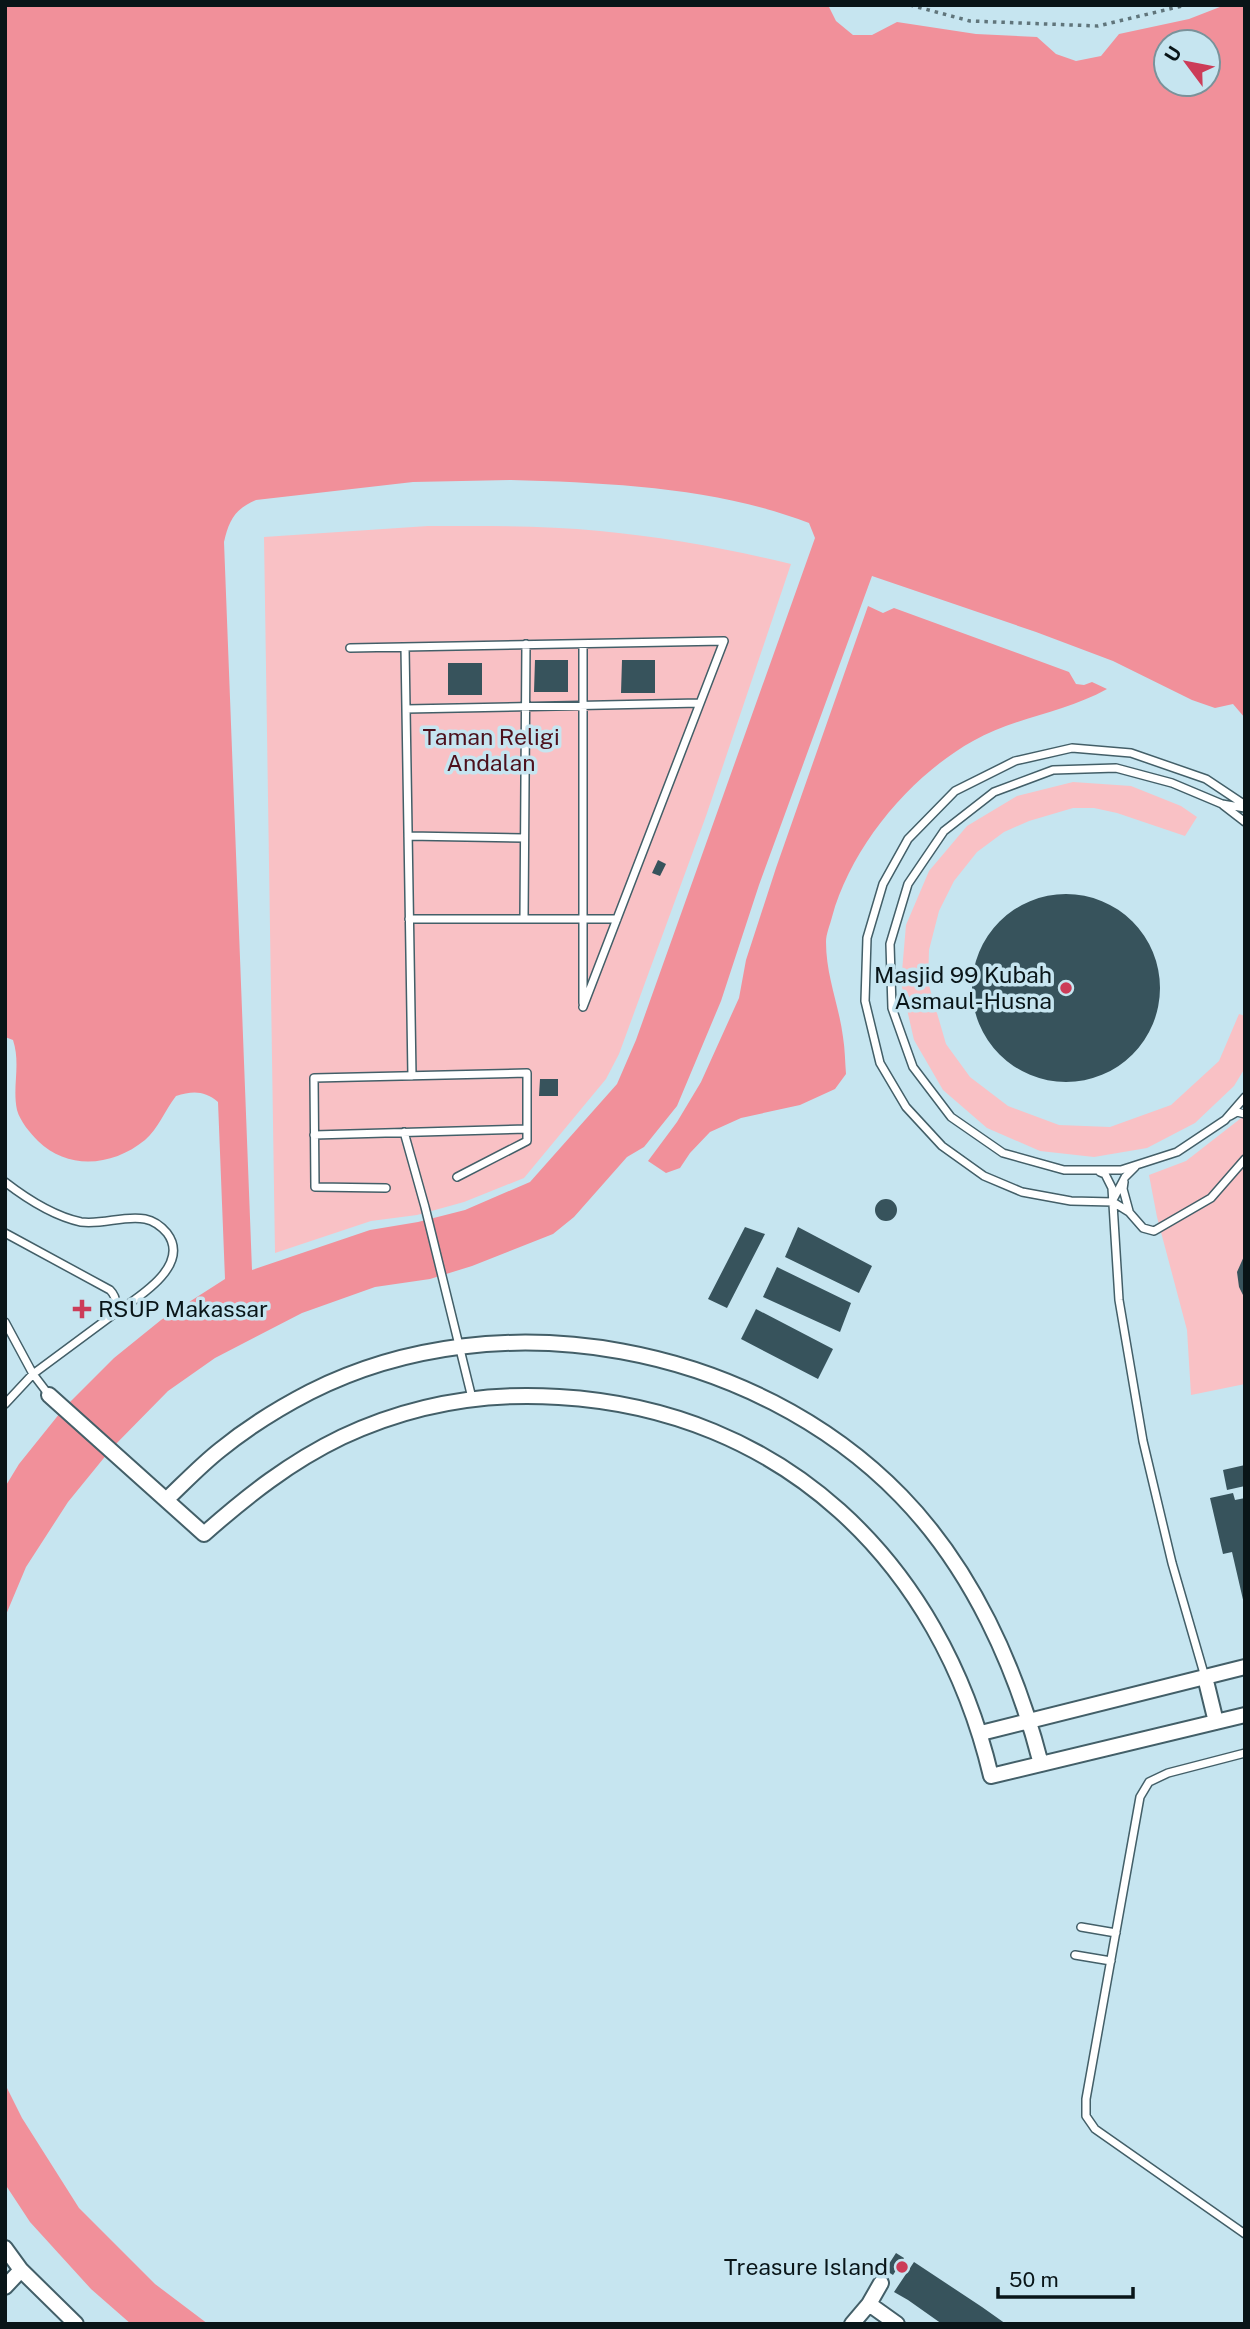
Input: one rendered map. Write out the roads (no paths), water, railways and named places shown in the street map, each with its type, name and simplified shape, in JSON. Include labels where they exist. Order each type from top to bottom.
[{"type":"street","points":[[166,1500],[219,1450],[274,1413],[311,1392],[404,1358],[459,1346],[503,1342],[555,1343],[598,1347],[645,1356],[711,1374],[779,1406],[815,1428],[855,1456],[901,1496],[943,1546],[977,1600],[1006,1658],[1029,1720],[1041,1764]]},
{"type":"street","points":[[49,1395],[204,1534],[261,1486],[300,1459],[345,1436],[405,1413],[472,1398],[533,1395],[600,1399],[660,1412],[732,1440],[796,1476],[850,1520],[903,1580],[937,1632],[966,1692],[981,1733],[991,1776],[1245,1715]]},
{"type":"street","points":[[981,1733],[1245,1667]]},
{"type":"street","points":[[1205,1677],[1216,1722]]},
{"type":"street","points":[[5,2248],[21,2270],[76,2324]]},
{"type":"street","points":[[5,2287],[21,2270]]},
{"type":"street","points":[[852,2324],[869,2304],[881,2283]]},
{"type":"street","points":[[869,2304],[897,2324]]},
{"type":"lane","points":[[350,648],[724,641],[583,1007],[583,644]]},
{"type":"lane","points":[[524,919],[526,645]]},
{"type":"lane","points":[[405,647],[412,1076]]},
{"type":"lane","points":[[406,709],[700,703]]},
{"type":"lane","points":[[1245,806],[1206,779],[1130,752],[1072,748],[1015,761],[955,791],[908,839],[883,884],[867,938],[865,1001],[880,1063],[906,1107],[942,1146],[984,1176],[1022,1192],[1071,1201],[1113,1202],[1129,1212],[1143,1228],[1154,1231],[1211,1198],[1245,1158]]},
{"type":"lane","points":[[1245,821],[1222,804],[1172,783],[1116,768],[1053,770],[994,792],[944,831],[908,884],[890,944],[892,1008],[913,1067],[951,1117],[1003,1153],[1063,1170],[1121,1170],[1177,1152],[1237,1112],[1245,1114]]},
{"type":"lane","points":[[1222,804],[1245,806]]},
{"type":"lane","points":[[408,836],[524,838]]},
{"type":"lane","points":[[410,919],[617,919]]},
{"type":"lane","points":[[386,1188],[314,1187],[314,1078],[527,1073],[527,1141],[457,1177]]},
{"type":"lane","points":[[1227,1118],[1245,1097]]},
{"type":"lane","points":[[314,1135],[527,1129]]},
{"type":"lane","points":[[404,1132],[472,1398]]},
{"type":"lane","points":[[1113,1202],[1125,1177],[1138,1164]]},
{"type":"lane","points":[[1095,1170],[1105,1174],[1112,1188],[1119,1300],[1143,1441],[1172,1563],[1205,1677]]},
{"type":"lane","points":[[1125,1177],[1123,1189],[1129,1212]]},
{"type":"lane","points":[[5,1182],[38,1205],[78,1221],[96,1223],[144,1219],[156,1222],[170,1238],[172,1251],[171,1263],[152,1286],[33,1374],[5,1404]]},
{"type":"lane","points":[[1096,1201],[1105,1198],[1112,1188]]},
{"type":"lane","points":[[5,1233],[110,1290],[116,1298],[114,1314]]},
{"type":"lane","points":[[5,1322],[33,1374],[49,1395]]},
{"type":"lane","points":[[1245,1753],[1168,1773],[1149,1782],[1140,1797],[1086,2099],[1086,2116],[1095,2129],[1245,2234]]},
{"type":"lane","points":[[1081,1927],[1116,1933]]},
{"type":"lane","points":[[1075,1955],[1111,1961]]},
{"type":"place","name":"Masjid 99 Kubah Asmaul-Husna","points":[[1066,988]]},
{"type":"place","name":"RSUP Makassar","points":[[82,1309]]},
{"type":"place","name":"Treasure Island","points":[[902,2267]]},
{"type":"park label","name":"Taman Religi Andalan","points":[[491,750]]}]
